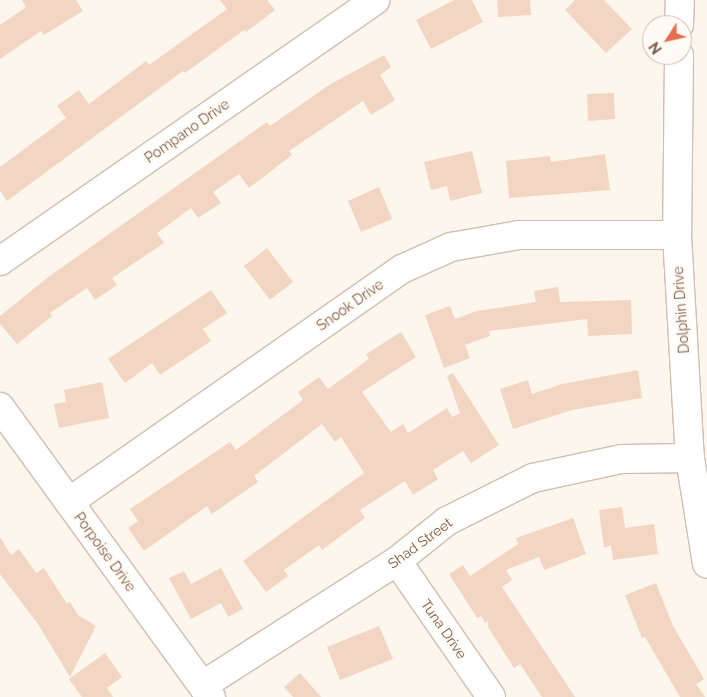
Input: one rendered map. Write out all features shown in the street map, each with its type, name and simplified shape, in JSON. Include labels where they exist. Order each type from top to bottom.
[{"type":"street","name":"Pompano Drive","points":[[0,261],[375,0]]},
{"type":"street","points":[[680,0],[680,15]]},
{"type":"street","name":"Dolphin Drive","points":[[679,65],[677,235],[690,458],[707,564]]},
{"type":"street","name":"Snook Drive","points":[[69,502],[402,269],[451,247],[519,235],[677,235]]},
{"type":"street","name":"Porpoise Drive","points":[[0,407],[207,691]]},
{"type":"street","name":"Shad Street","points":[[207,691],[397,561],[448,521],[533,478],[622,459],[690,458]]},
{"type":"street","name":"Tuna Drive","points":[[397,561],[491,697]]},
{"type":"building","points":[[22,0],[76,0],[83,11],[44,35],[41,31],[0,59],[0,25],[26,7]]},
{"type":"building","points":[[220,0],[267,0],[275,10],[185,73],[183,71],[7,201],[0,191],[0,167],[66,118],[57,106],[79,90],[89,104],[146,61],[149,65],[227,9]]},
{"type":"building","points":[[454,0],[472,0],[483,22],[431,49],[416,20]]},
{"type":"building","points":[[497,0],[530,0],[531,15],[498,17]]},
{"type":"building","points":[[575,0],[604,0],[632,29],[606,53],[565,10]]},
{"type":"building","points":[[384,55],[391,67],[380,75],[395,100],[371,115],[363,101],[289,151],[292,155],[249,188],[239,174],[213,192],[221,203],[198,218],[191,208],[157,233],[164,243],[112,278],[117,285],[95,300],[87,288],[50,313],[52,316],[17,344],[0,324],[0,316],[47,278],[267,122],[270,126],[329,85]]},
{"type":"building","points":[[614,93],[615,119],[588,121],[587,94]]},
{"type":"building","points":[[472,151],[482,193],[450,201],[447,186],[431,190],[424,162]]},
{"type":"building","points":[[605,154],[610,190],[509,198],[506,161],[550,156],[551,162]]},
{"type":"building","points":[[379,187],[392,219],[361,232],[348,201]]},
{"type":"building","points":[[267,248],[293,282],[270,300],[244,266]]},
{"type":"building","points":[[558,287],[560,302],[631,300],[632,334],[588,336],[587,319],[489,331],[490,336],[465,345],[470,358],[444,368],[425,315],[450,306],[455,319],[477,311],[536,302],[534,291]]},
{"type":"building","points":[[211,290],[227,313],[203,329],[211,341],[160,375],[152,363],[125,383],[108,359]]},
{"type":"building","points":[[401,332],[416,357],[362,392],[391,432],[403,424],[408,433],[447,408],[452,417],[460,413],[447,376],[453,373],[499,445],[471,463],[463,451],[433,470],[438,479],[413,495],[405,481],[360,510],[365,518],[322,550],[319,545],[284,570],[288,576],[266,592],[243,561],[364,473],[341,437],[335,442],[322,424],[254,476],[258,482],[212,514],[207,506],[144,551],[128,528],[138,521],[130,509],[230,442],[236,450],[303,400],[298,392],[319,377],[328,389],[369,359],[366,354]]},
{"type":"building","points":[[638,370],[642,398],[572,410],[513,429],[500,389],[528,380],[532,394],[562,384]]},
{"type":"building","points":[[102,382],[109,418],[59,428],[54,404],[66,402],[64,390]]},
{"type":"building","points":[[622,507],[625,528],[654,524],[658,554],[613,560],[611,545],[604,548],[599,510]]},
{"type":"building","points":[[573,518],[586,554],[544,570],[539,557],[506,570],[512,580],[502,587],[575,697],[542,697],[520,664],[514,668],[488,627],[488,621],[485,623],[481,616],[477,618],[449,574],[463,565],[470,576],[518,544],[516,538]]},
{"type":"building","points":[[0,537],[11,555],[19,549],[36,573],[44,568],[67,604],[70,602],[78,615],[96,626],[70,677],[38,624],[0,574]]},
{"type":"building","points":[[221,568],[243,609],[228,617],[221,603],[191,619],[169,578],[184,571],[191,584]]},
{"type":"building","points":[[656,583],[673,626],[704,679],[696,684],[705,697],[680,697],[645,637],[642,638],[625,595]]},
{"type":"building","points":[[379,626],[393,659],[340,680],[327,647]]},
{"type":"building","points":[[105,653],[122,677],[107,688],[113,697],[82,697],[69,679]]},
{"type":"building","points":[[300,673],[321,697],[293,697],[284,687]]}]
